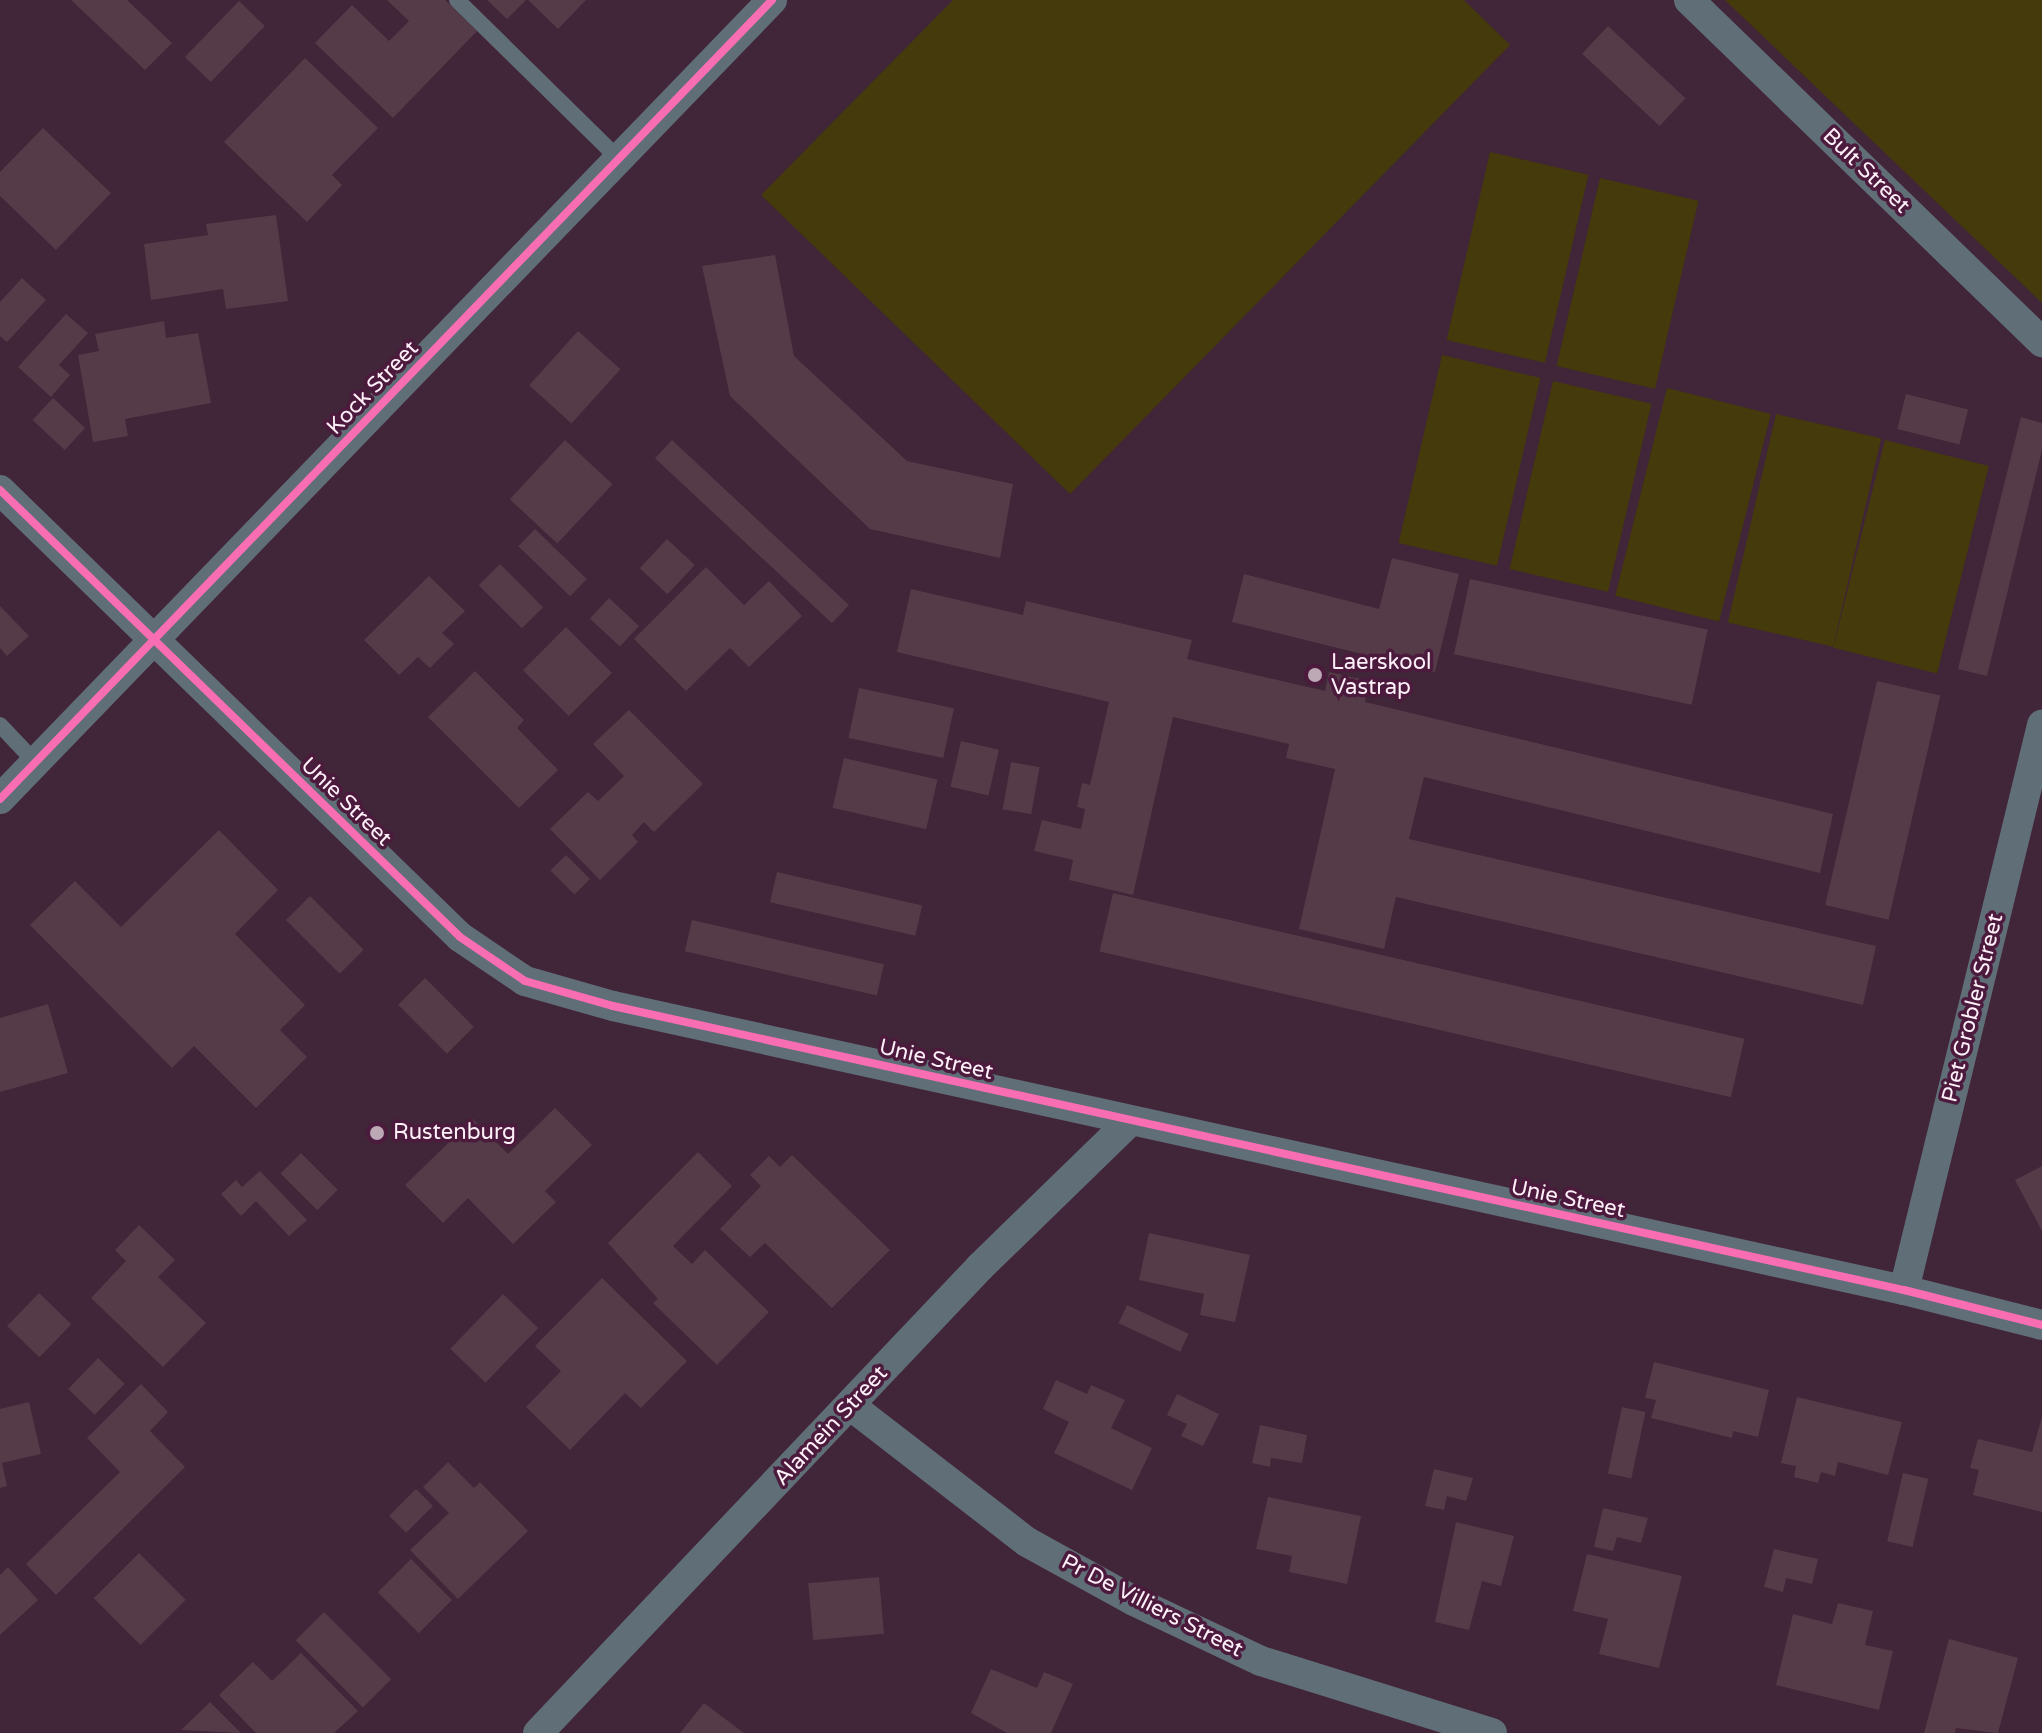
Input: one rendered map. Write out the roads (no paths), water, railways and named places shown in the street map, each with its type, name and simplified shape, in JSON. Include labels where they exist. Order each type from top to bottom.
[{"type":"street","name":"Kock Street","points":[[0,799],[772,0]]},
{"type":"street","name":"Bult Street","points":[[1689,0],[2042,342]]},
{"type":"street","name":"Unie Street","points":[[0,490],[460,937],[525,981],[613,1006],[1129,1122],[1904,1290],[2042,1325]]},
{"type":"street","name":"Piet Grobler Street","points":[[1904,1290],[2042,725]]},
{"type":"street","name":"Alamein Street","points":[[538,1733],[980,1267],[1129,1122]]},
{"type":"street","name":"Pr De Villiers Street","points":[[851,1406],[1027,1542],[1134,1601],[1261,1661],[1492,1733]]},
{"type":"lane","points":[[457,0],[619,159]]},
{"type":"lane","points":[[0,725],[36,763]]},
{"type":"place","name":"Laerskool Vastrap","points":[[1315,675]]},
{"type":"place","name":"Rustenburg","points":[[377,1133]]}]
